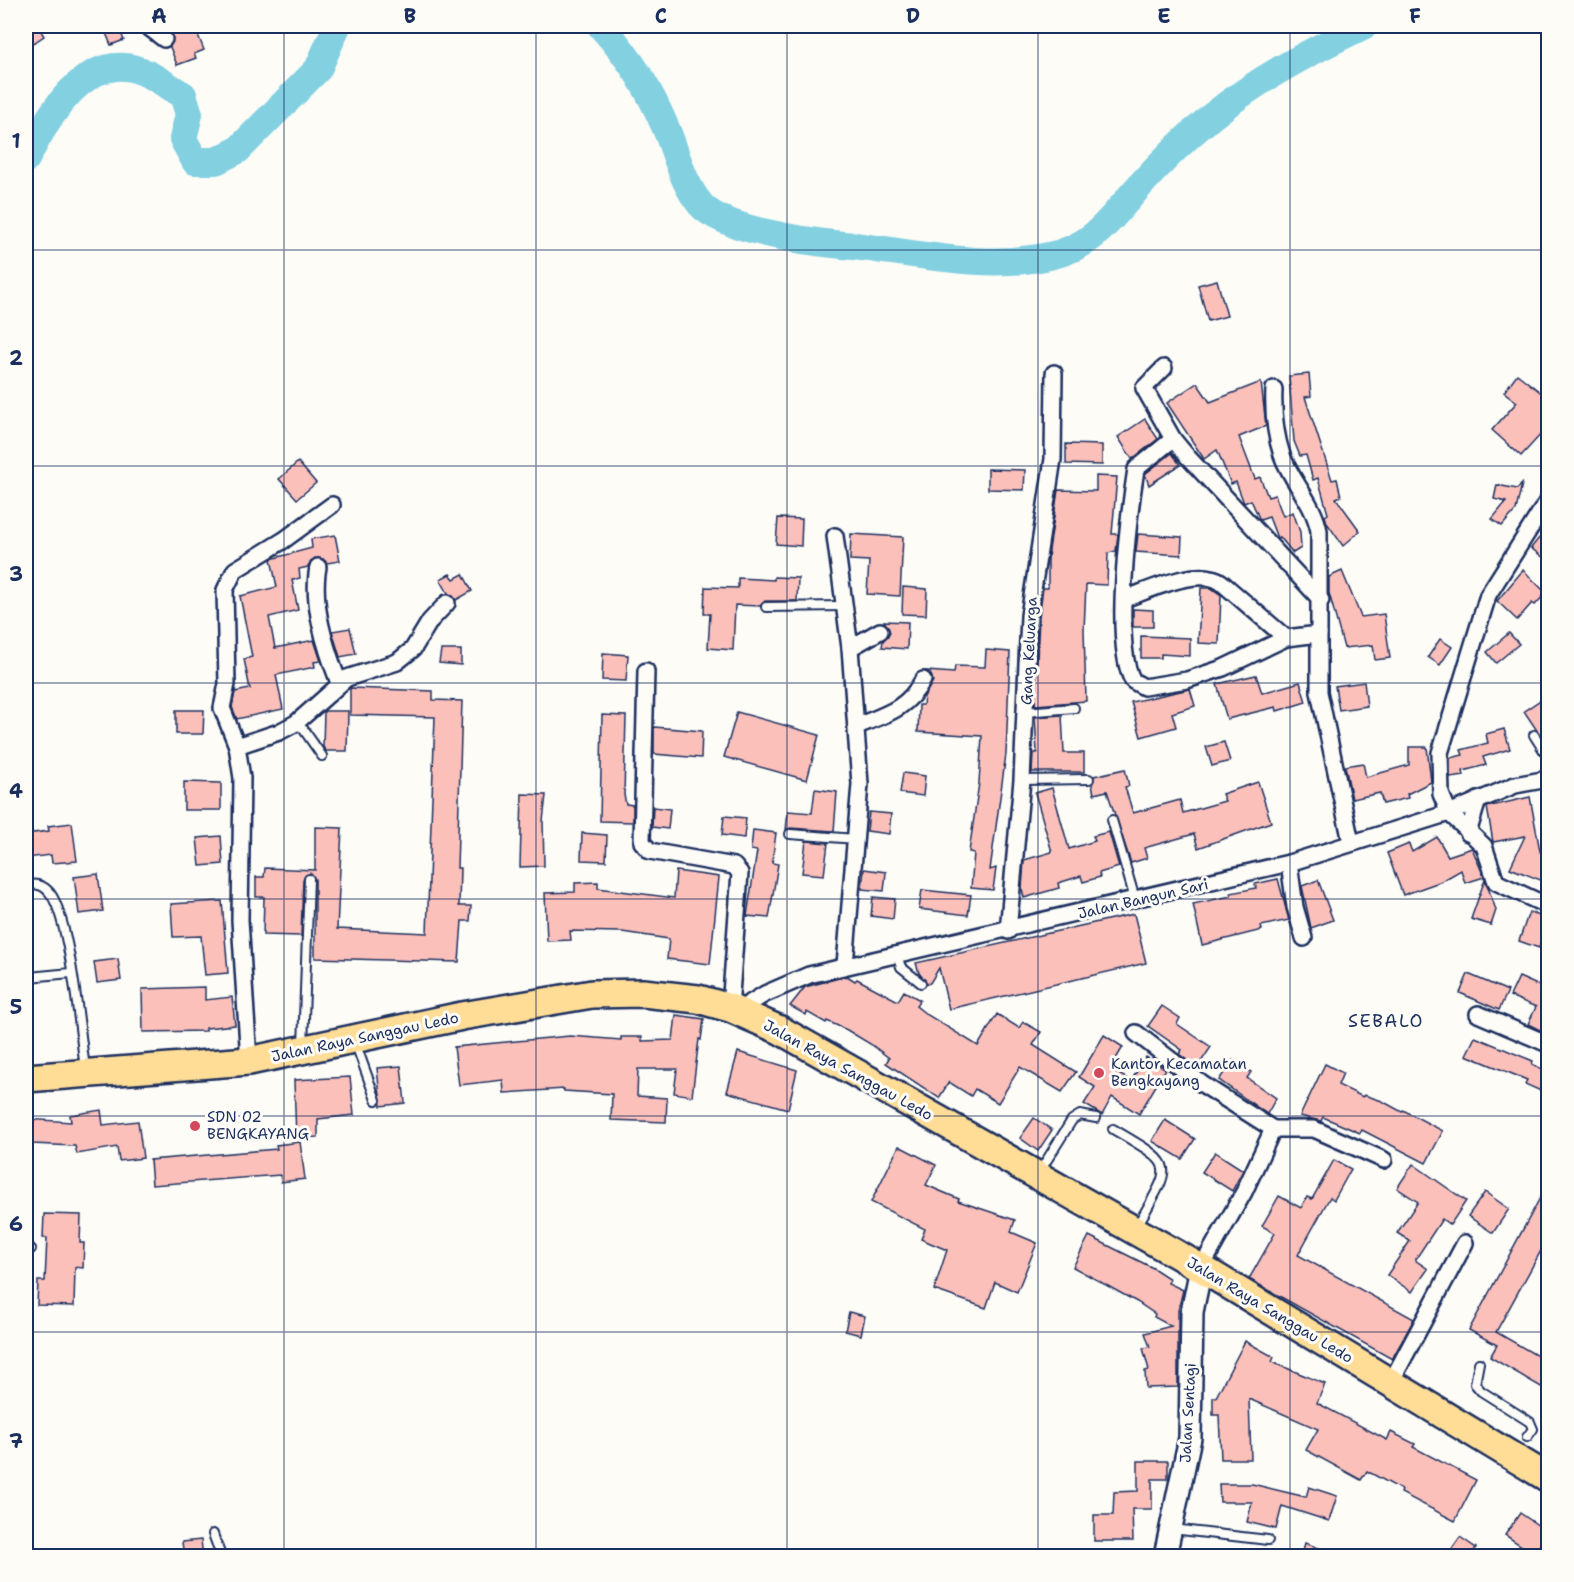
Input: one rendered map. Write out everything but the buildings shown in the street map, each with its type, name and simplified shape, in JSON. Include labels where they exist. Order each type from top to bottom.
[{"type":"highway","name":"Jalan Raya Sanggau Ledo","points":[[26,1078],[249,1061],[462,1016],[592,994],[643,993],[679,996],[733,1009],[780,1030],[1201,1268],[1391,1382],[1520,1448],[1548,1478]]},
{"type":"main road","name":"Jalan Sentagi","points":[[1165,1557],[1170,1528],[1185,1473],[1190,1438],[1192,1312],[1201,1268]]},
{"type":"street","points":[[147,26],[164,39]]},
{"type":"street","points":[[1164,368],[1144,388],[1173,439],[1321,600]]},
{"type":"street","name":"Gang Keluarga","points":[[1008,931],[1022,780],[1029,616],[1053,459],[1054,373]]},
{"type":"street","points":[[1274,389],[1273,405],[1282,456],[1318,526],[1321,600],[1320,699],[1351,842]]},
{"type":"street","points":[[1173,439],[1136,470],[1125,559],[1124,599],[1126,658],[1131,678],[1140,686],[1173,683],[1204,675],[1286,638],[1319,634]]},
{"type":"street","points":[[1548,500],[1531,532],[1496,579],[1478,624],[1440,753],[1441,794],[1449,813],[1484,846],[1497,882],[1548,906]]},
{"type":"street","points":[[249,1061],[240,920],[242,778],[237,746],[222,708],[227,684],[225,590],[229,578],[245,562],[284,540],[332,505]]},
{"type":"street","points":[[835,536],[858,726],[860,784],[845,965]]},
{"type":"street","points":[[318,567],[315,582],[323,632],[339,683]]},
{"type":"street","points":[[1124,599],[1167,584],[1209,576],[1233,591],[1286,638]]},
{"type":"street","points":[[237,746],[279,732],[296,723],[339,683],[351,676],[390,666],[413,649],[430,621],[447,603]]},
{"type":"street","points":[[850,648],[880,631]]},
{"type":"street","points":[[646,671],[642,842],[650,851],[734,867],[740,873],[733,1009]]},
{"type":"street","points":[[858,726],[900,708],[914,696],[923,680]]},
{"type":"street","name":"Jalan Bangun Sari","points":[[733,1009],[780,986],[845,965],[1008,931],[1289,863],[1449,813],[1515,785],[1548,779]]},
{"type":"street","points":[[1468,833],[1478,800]]},
{"type":"street","points":[[1289,863],[1295,907],[1304,938]]},
{"type":"street","points":[[1478,1014],[1548,1044]]},
{"type":"street","points":[[1136,1033],[1202,1084],[1273,1129],[1314,1130],[1384,1160]]},
{"type":"street","points":[[1201,1268],[1244,1192],[1273,1129]]},
{"type":"street","points":[[1391,1382],[1465,1243]]},
{"type":"lane","points":[[766,608],[844,606]]},
{"type":"lane","points":[[1025,712],[1074,708]]},
{"type":"lane","points":[[296,723],[304,730],[322,756]]},
{"type":"lane","points":[[1534,735],[1548,758]]},
{"type":"lane","points":[[1022,780],[1089,779]]},
{"type":"lane","points":[[1112,820],[1136,900]]},
{"type":"lane","points":[[790,834],[856,839]]},
{"type":"lane","points":[[302,1051],[309,879]]},
{"type":"lane","points":[[26,885],[36,884],[44,887],[57,903],[71,973],[86,1074]]},
{"type":"lane","points":[[896,953],[901,967],[921,983]]},
{"type":"lane","points":[[29,978],[71,973]]},
{"type":"lane","points":[[354,1040],[376,1100]]},
{"type":"lane","points":[[1036,1176],[1072,1120],[1080,1115],[1096,1118]]},
{"type":"lane","points":[[1113,1129],[1156,1154],[1165,1167],[1165,1177],[1134,1232]]},
{"type":"lane","points":[[1479,1362],[1475,1384],[1481,1391],[1530,1422],[1533,1429],[1520,1448]]},
{"type":"lane","points":[[1170,1528],[1268,1540]]},
{"type":"lane","points":[[213,1534],[221,1557]]},
{"type":"waterway","points":[[26,159],[53,113],[77,85],[108,68],[125,67],[147,74],[183,95],[189,114],[183,139],[195,161],[216,161],[238,150],[318,69],[337,26]]},
{"type":"waterway","points":[[601,26],[630,62],[646,88],[667,131],[690,188],[701,205],[712,214],[747,228],[789,238],[972,261],[1023,260],[1049,256],[1064,252],[1088,240],[1107,223],[1171,152],[1228,103],[1284,67],[1363,26]]},
{"type":"place","name":"Kantor Kecamatan Bengkayang","points":[[1099,1073]]},
{"type":"place","name":"SDN 02 BENGKAYANG","points":[[195,1126]]},
{"type":"district","name":"SEBALO","points":[[1386,1021]]}]
